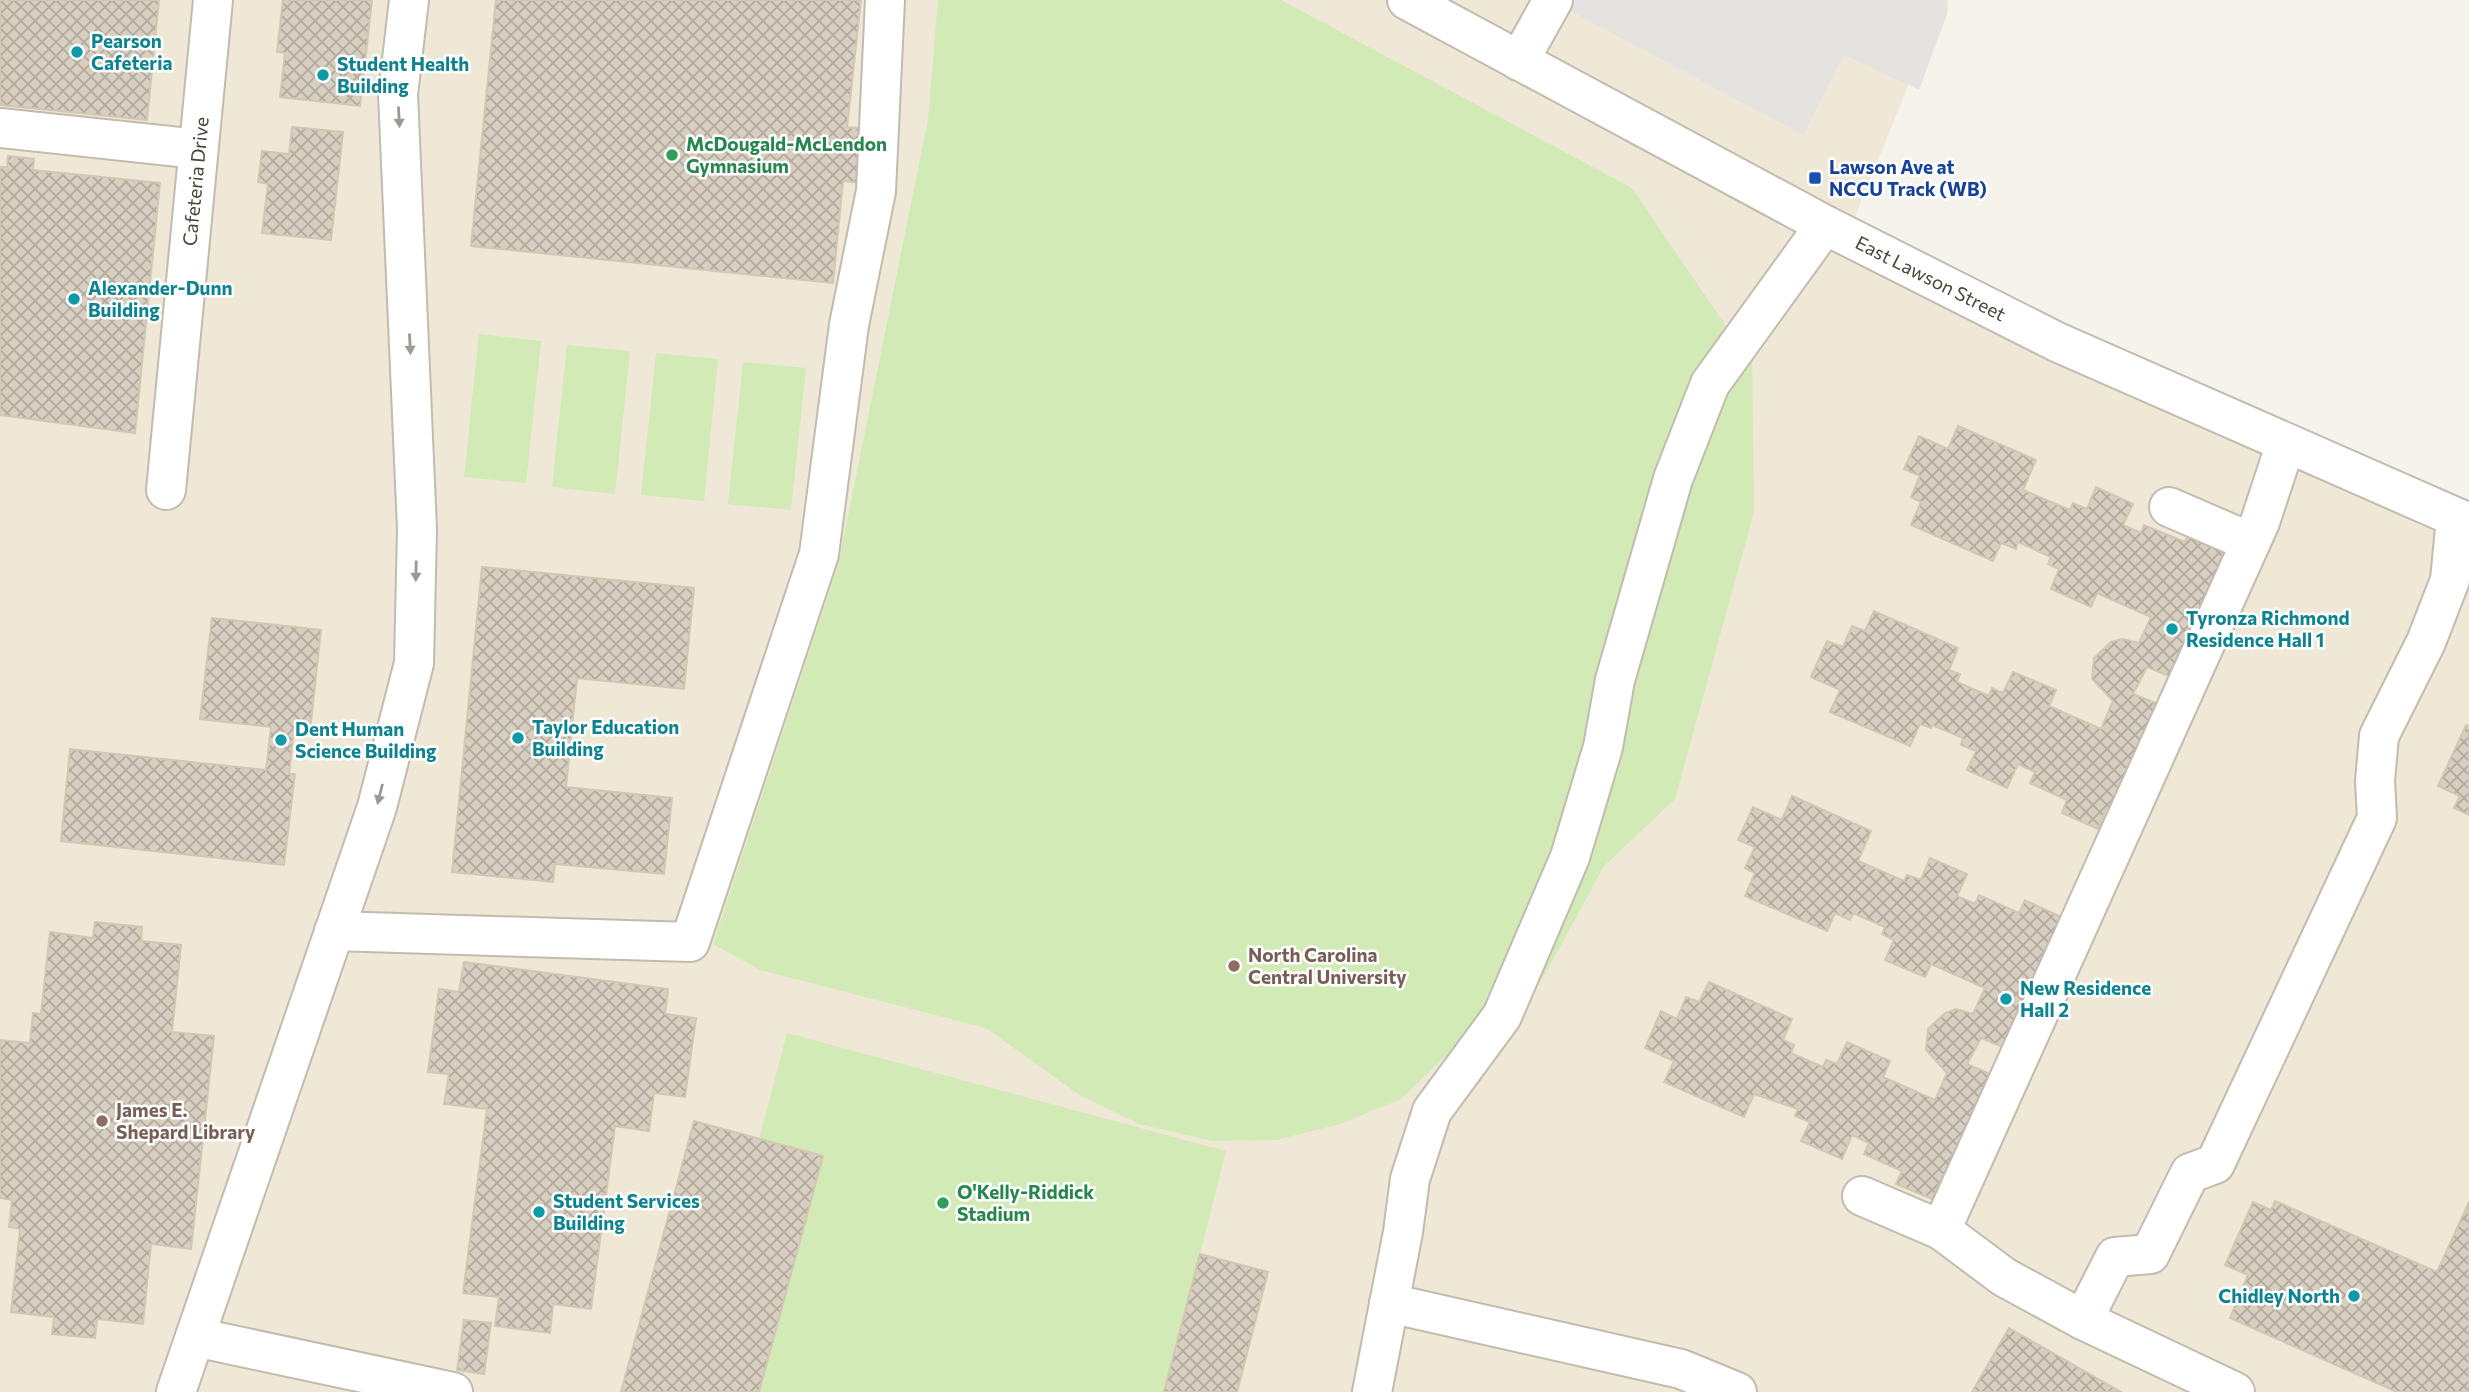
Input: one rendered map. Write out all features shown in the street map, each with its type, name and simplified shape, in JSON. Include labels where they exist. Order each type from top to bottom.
[{"type":"street","name":"Cafeteria Drive","points":[[166,490],[213,0]]},
{"type":"street","points":[[176,1392],[377,807],[414,663],[417,530],[398,94],[409,0]]},
{"type":"street","points":[[334,931],[690,942],[819,554],[849,325],[876,191],[885,0]]},
{"type":"street","name":"East Lawson Street","points":[[1407,0],[1825,225],[2057,342],[2463,521]]},
{"type":"street","points":[[1519,61],[1553,0]]},
{"type":"street","points":[[0,128],[198,149]]},
{"type":"street","points":[[1372,1392],[1409,1179],[1433,1111],[1502,1016],[1570,857],[1603,747],[1615,680],[1652,544],[1710,384],[1825,225]]},
{"type":"street","points":[[1941,1230],[2260,522],[2286,443]]},
{"type":"street","points":[[2169,507],[2250,542]]},
{"type":"street","points":[[2083,1320],[2115,1257],[2150,1254],[2190,1173],[2215,1164],[2377,818],[2375,781],[2379,736],[2426,642],[2450,580],[2463,521]]},
{"type":"street","points":[[1862,1195],[1941,1230],[2004,1277],[2083,1320],[2235,1392]]},
{"type":"street","points":[[1389,1303],[1681,1369],[1737,1392]]},
{"type":"street","points":[[195,1337],[453,1392]]},
{"type":"shaded area","name":"North Carolina Central University","points":[[0,0],[1943,0],[1841,251],[2469,539],[2469,1392],[0,1392]]},
{"type":"shaded area","points":[[1550,0],[1948,0],[1947,14],[1919,90],[1844,55],[1803,135]]},
{"type":"green space","points":[[938,0],[1281,0],[1632,188],[1730,332],[1752,354],[1754,512],[1675,799],[1604,866],[1549,967],[1491,1062],[1460,1042],[1401,1099],[1340,1124],[1276,1140],[1212,1141],[1139,1124],[1078,1094],[986,1028],[760,970],[713,944],[838,566],[928,120]]},
{"type":"green space","points":[[479,334],[541,341],[526,483],[464,477]]},
{"type":"green space","points":[[567,345],[630,351],[615,494],[552,487]]},
{"type":"green space","points":[[656,353],[718,359],[704,501],[641,495]]},
{"type":"green space","points":[[743,362],[806,368],[791,510],[728,504]]},
{"type":"green space","name":"O'Kelly-Riddick Stadium","points":[[787,1033],[1226,1151],[1200,1254],[1268,1272],[1237,1392],[621,1392],[694,1121],[759,1139]]},
{"type":"building","name":"Pearson Cafeteria","points":[[0,0],[159,0],[147,120],[0,105]]},
{"type":"building","name":"Student Health Building","points":[[283,0],[372,0],[360,106],[280,97],[285,53],[277,52]]},
{"type":"building","name":"McDougald-McLendon Gymnasium","points":[[496,0],[861,0],[847,127],[867,129],[862,183],[843,181],[833,283],[471,246]]},
{"type":"building","points":[[292,127],[343,132],[331,240],[262,233],[268,184],[258,182],[262,151],[289,154]]},
{"type":"building","name":"Alexander-Dunn Building","points":[[8,156],[34,159],[33,170],[160,183],[135,433],[0,415],[0,167],[7,167]]},
{"type":"building","name":"Tyronza Richmond Residence Hall 1","points":[[1958,426],[2036,460],[2023,490],[2070,510],[2073,503],[2087,509],[2096,487],[2133,504],[2123,525],[2141,533],[2144,525],[2185,542],[2190,529],[2226,546],[2176,679],[2147,667],[2133,694],[2163,706],[2116,814],[2106,809],[2098,829],[2062,813],[2067,800],[2030,783],[2035,772],[2018,764],[2007,788],[1967,770],[1976,751],[1961,745],[1963,738],[1932,725],[1931,728],[1920,724],[1910,746],[1830,712],[1840,690],[1811,677],[1827,641],[1843,647],[1852,626],[1865,631],[1874,611],[1958,648],[1949,670],[1960,674],[1957,682],[1989,696],[1992,688],[2003,693],[2013,672],[2056,690],[2049,706],[2101,729],[2113,701],[2092,679],[2094,658],[2111,642],[2122,639],[2139,643],[2151,617],[2097,593],[2091,607],[2051,589],[2059,569],[2048,564],[2051,557],[2018,542],[2016,549],[2001,543],[1993,561],[1911,525],[1921,502],[1911,497],[1920,476],[1904,469],[1919,436],[1948,449]]},
{"type":"building","name":"Taylor Education Building","points":[[482,567],[694,588],[684,689],[577,678],[566,787],[672,798],[664,874],[555,864],[553,882],[452,872]]},
{"type":"building","name":"Dent Human Science Building","points":[[212,618],[321,630],[310,731],[294,730],[289,774],[295,774],[284,865],[61,841],[70,749],[266,770],[271,727],[200,719]]},
{"type":"building","points":[[2466,725],[2469,726],[2469,815],[2454,808],[2460,796],[2438,786]]},
{"type":"building","name":"New Residence Hall 2","points":[[1792,796],[1871,831],[1858,861],[1904,881],[1907,875],[1921,880],[1930,858],[1967,874],[1957,896],[1975,904],[1979,895],[2019,913],[2025,900],[2061,917],[2010,1050],[1981,1038],[1967,1064],[1997,1077],[1950,1185],[1941,1180],[1932,1199],[1896,1184],[1902,1171],[1864,1154],[1869,1143],[1852,1135],[1842,1159],[1801,1141],[1810,1122],[1795,1116],[1798,1109],[1754,1094],[1744,1117],[1664,1082],[1674,1061],[1645,1048],[1661,1011],[1677,1019],[1686,997],[1699,1002],[1709,982],[1792,1019],[1783,1040],[1794,1045],[1791,1053],[1823,1067],[1826,1060],[1837,1064],[1847,1042],[1890,1061],[1883,1077],[1935,1100],[1947,1073],[1926,1050],[1928,1029],[1945,1013],[1956,1009],[1973,1014],[1985,988],[1931,964],[1925,977],[1885,960],[1894,940],[1882,934],[1885,927],[1853,913],[1850,920],[1835,913],[1827,931],[1745,896],[1755,873],[1745,868],[1755,847],[1738,840],[1753,807],[1782,820]]},
{"type":"building","name":"James E. Shepard Library","points":[[95,922],[142,927],[141,941],[181,945],[172,1032],[214,1036],[191,1249],[151,1244],[143,1324],[97,1319],[95,1338],[52,1334],[54,1317],[11,1312],[20,1229],[9,1227],[12,1200],[0,1198],[0,1040],[30,1043],[33,1013],[41,1014],[50,932],[93,938]]},
{"type":"building","name":"Student Services Building","points":[[464,962],[668,989],[665,1014],[696,1018],[685,1097],[654,1093],[649,1131],[615,1126],[591,1309],[553,1304],[550,1333],[495,1326],[499,1297],[463,1293],[487,1109],[444,1104],[449,1074],[428,1072],[439,989],[459,992]]},
{"type":"building","points":[[694,1121],[823,1156],[759,1392],[621,1392]]},
{"type":"building","name":"Chidley North","points":[[2275,1201],[2437,1272],[2469,1202],[2469,1392],[2397,1392],[2230,1318],[2248,1275],[2225,1265],[2253,1202],[2271,1210]]},
{"type":"building","points":[[1200,1254],[1268,1272],[1237,1392],[1164,1392]]},
{"type":"building","points":[[464,1320],[491,1323],[484,1374],[457,1370]]},
{"type":"building","points":[[2009,1328],[2121,1392],[1972,1392]]},
{"type":"place","name":"Pearson Cafeteria","points":[[77,52]]},
{"type":"place","name":"Student Health Building","points":[[323,75]]},
{"type":"place","name":"McDougald-McLendon Gymnasium","points":[[672,155]]},
{"type":"place","name":"Lawson Ave at NCCU Track (WB)","points":[[1815,178]]},
{"type":"place","name":"Alexander-Dunn Building","points":[[74,299]]},
{"type":"place","name":"Tyronza Richmond Residence Hall 1","points":[[2172,629]]},
{"type":"place","name":"Taylor Education Building","points":[[518,738]]},
{"type":"place","name":"Dent Human Science Building","points":[[281,740]]},
{"type":"place","name":"North Carolina Central University","points":[[1234,966]]},
{"type":"place","name":"New Residence Hall 2","points":[[2006,999]]},
{"type":"place","name":"James E. Shepard Library","points":[[102,1121]]},
{"type":"place","name":"O'Kelly-Riddick Stadium","points":[[943,1203]]},
{"type":"place","name":"Student Services Building","points":[[539,1212]]},
{"type":"place","name":"Chidley North","points":[[2354,1296]]}]
